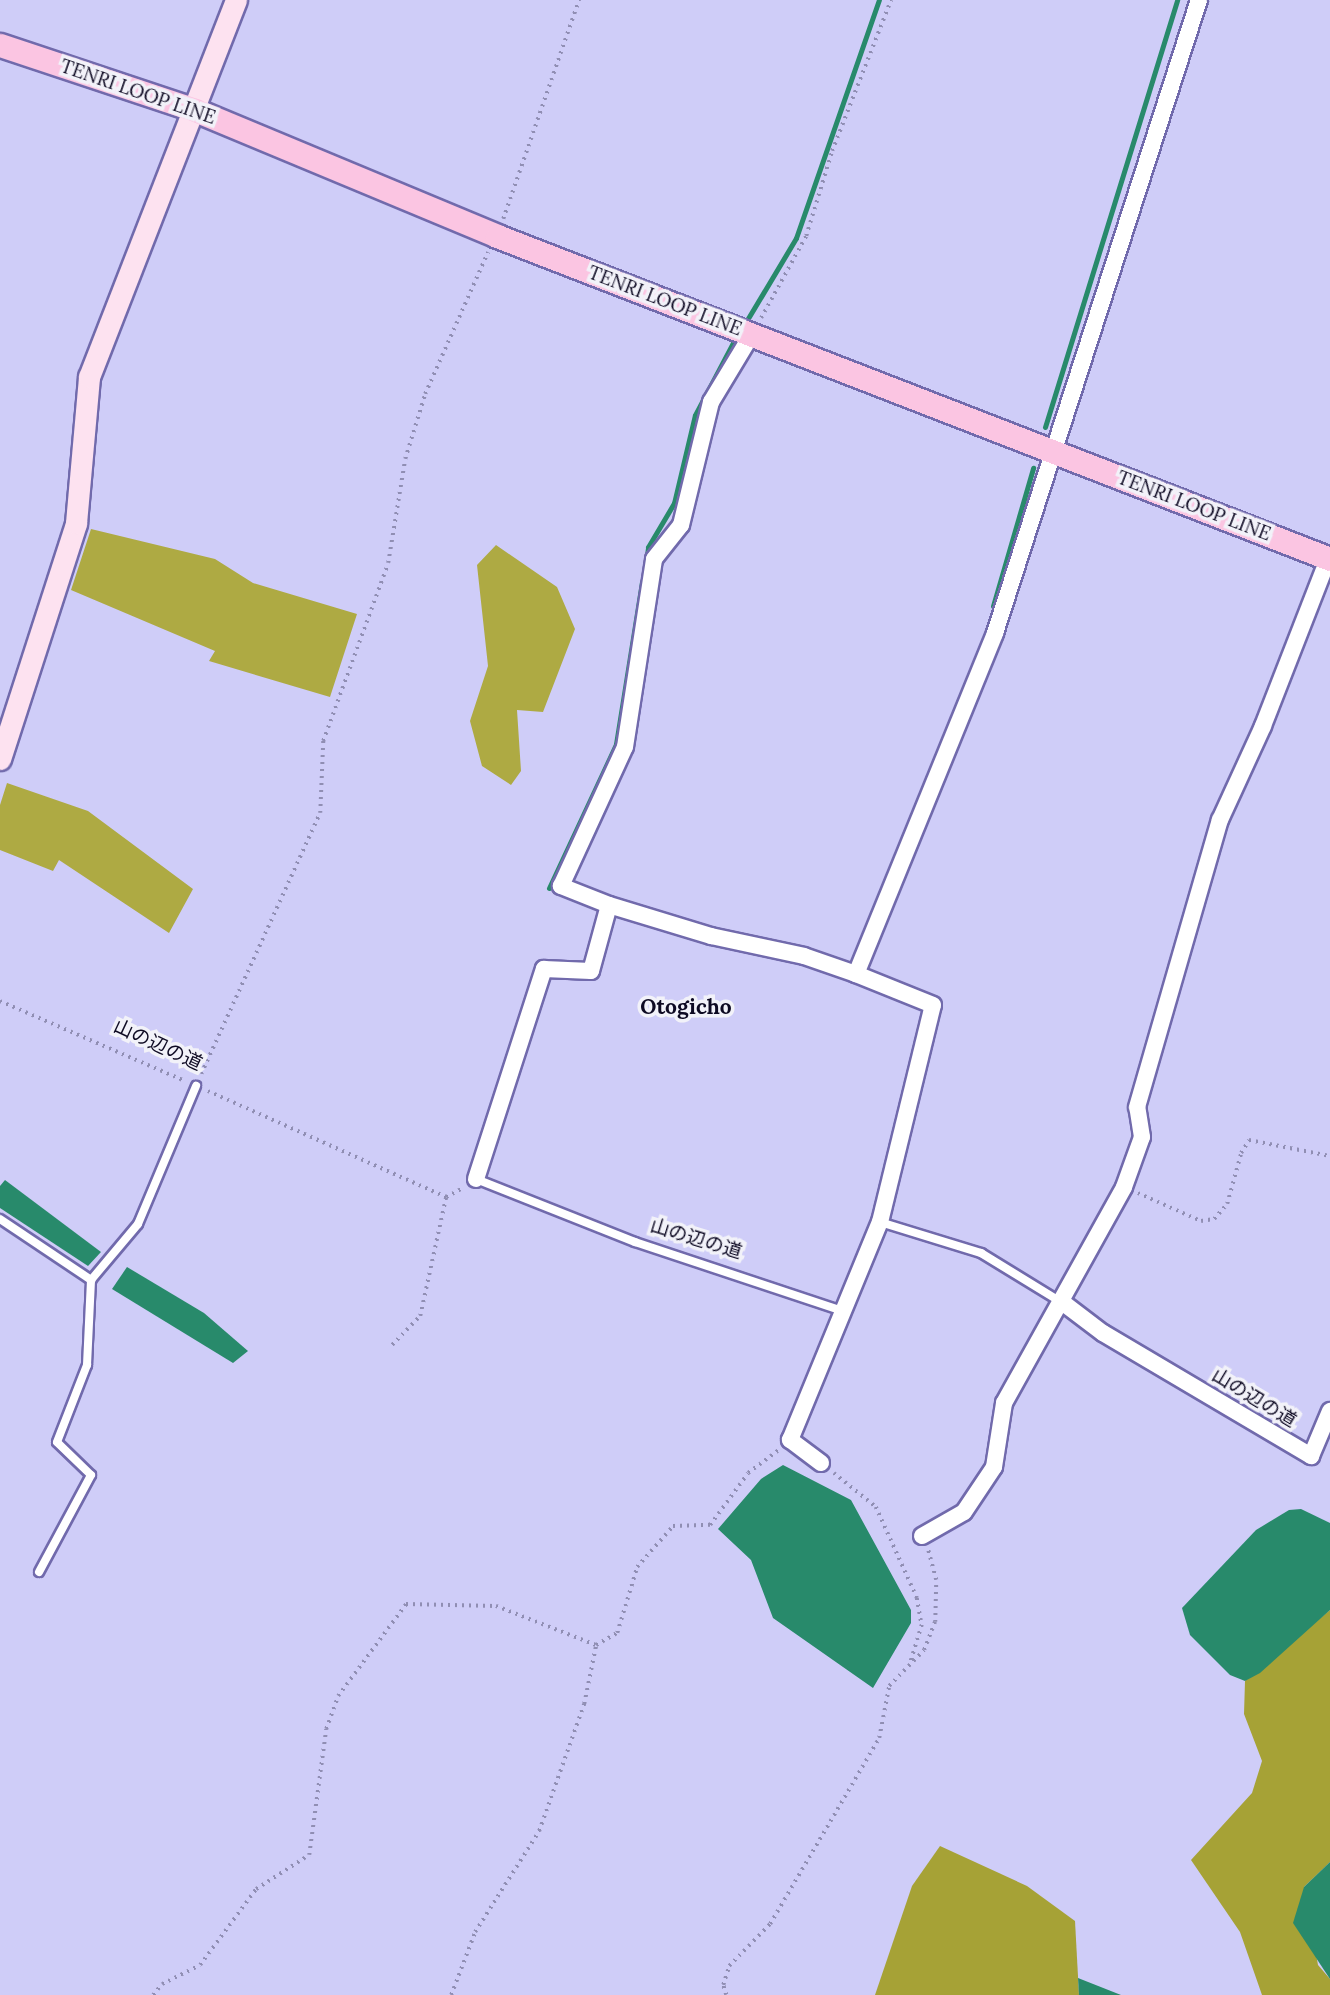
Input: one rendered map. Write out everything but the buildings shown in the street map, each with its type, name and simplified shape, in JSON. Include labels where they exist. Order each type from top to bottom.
[{"type":"main road","points":[[0,759],[76,523],[89,377],[236,0]]},
{"type":"main road","name":"TENRI LOOP LINE","points":[[0,45],[195,110],[497,236],[1329,559]]},
{"type":"street","points":[[856,974],[995,633],[1199,0]]},
{"type":"street","points":[[752,334],[711,402],[681,525],[654,559],[625,747],[561,886],[609,905],[712,936],[804,956],[933,1005],[880,1222],[790,1440],[821,1463]]},
{"type":"street","points":[[922,1536],[964,1512],[994,1467],[1004,1403],[1124,1187],[1142,1137],[1137,1107],[1220,820],[1263,726],[1329,559]]},
{"type":"street","points":[[477,1180],[538,980],[544,970],[591,971],[609,905]]},
{"type":"street","name":"山の辺の道","points":[[1062,1302],[1103,1333],[1311,1456],[1330,1411]]},
{"type":"lane","points":[[39,1572],[91,1475],[57,1442],[87,1365],[91,1280],[138,1224],[196,1086]]},
{"type":"lane","name":"山の辺の道","points":[[477,1180],[635,1242],[842,1311]]},
{"type":"lane","points":[[0,1219],[91,1280]]},
{"type":"lane","name":"山の辺の道","points":[[880,1222],[982,1253],[1062,1302]]},
{"type":"path","points":[[196,1086],[320,813],[323,741],[388,563],[405,459],[425,394],[466,294],[497,236],[579,0]]},
{"type":"path","points":[[752,334],[806,236],[832,151],[891,0]]},
{"type":"path","name":"山の辺の道","points":[[0,1001],[446,1197]]},
{"type":"path","points":[[1124,1187],[1201,1221],[1214,1219],[1227,1204],[1241,1153],[1249,1140],[1330,1156]]},
{"type":"path","points":[[392,1345],[420,1316],[446,1197],[477,1180]]},
{"type":"path","points":[[452,1995],[475,1932],[539,1830],[584,1704],[596,1645],[617,1633],[637,1567],[673,1526],[710,1525],[748,1473],[790,1440]]},
{"type":"path","points":[[821,1463],[876,1507],[918,1598],[922,1625],[910,1662]]},
{"type":"path","points":[[726,1995],[723,1985],[729,1966],[770,1924],[879,1738],[889,1686],[924,1650],[935,1622],[936,1580],[922,1536]]},
{"type":"path","points":[[153,1995],[162,1984],[200,1965],[256,1889],[309,1855],[326,1729],[338,1696],[406,1604],[496,1605],[596,1645]]},
{"type":"shaded area","points":[[91,529],[215,559],[253,583],[357,614],[330,697],[209,661],[215,651],[71,590]]},
{"type":"shaded area","points":[[496,545],[557,587],[575,629],[543,712],[517,710],[521,771],[511,785],[482,766],[470,721],[488,666],[477,565]]},
{"type":"shaded area","points":[[7,783],[88,811],[193,889],[169,933],[59,860],[53,871],[0,850],[0,805]]},
{"type":"shaded area","points":[[5,1180],[101,1252],[88,1266],[0,1208],[0,1186]]},
{"type":"shaded area","points":[[127,1267],[204,1313],[248,1351],[233,1363],[112,1289]]},
{"type":"shaded area","points":[[783,1465],[851,1500],[911,1610],[911,1623],[873,1688],[773,1618],[751,1560],[718,1529],[761,1479]]},
{"type":"shaded area","points":[[1301,1509],[1330,1523],[1330,1610],[1260,1673],[1245,1681],[1230,1675],[1190,1635],[1182,1608],[1256,1530],[1289,1510]]},
{"type":"shaded area","points":[[1330,1610],[1330,1862],[1304,1887],[1318,1965],[1330,1979],[1330,1995],[1262,1995],[1240,1932],[1191,1860],[1252,1793],[1262,1761],[1244,1714],[1245,1681]]},
{"type":"shaded area","points":[[940,1846],[1027,1886],[1075,1921],[1079,1995],[875,1995],[912,1886]]},
{"type":"shaded area","points":[[1330,1862],[1330,1979],[1293,1923],[1304,1887]]},
{"type":"shaded area","points":[[1078,1978],[1121,1995],[1079,1995]]},
{"type":"waterway","points":[[744,325],[796,238],[879,0]]},
{"type":"waterway","points":[[1045,427],[1177,0]]},
{"type":"waterway","points":[[646,562],[648,547],[674,503],[695,415],[736,337]]},
{"type":"waterway","points":[[993,606],[1033,468]]},
{"type":"waterway","points":[[549,888],[616,744],[642,582]]},
{"type":"district","name":"Otogicho","points":[[686,1007]]}]
